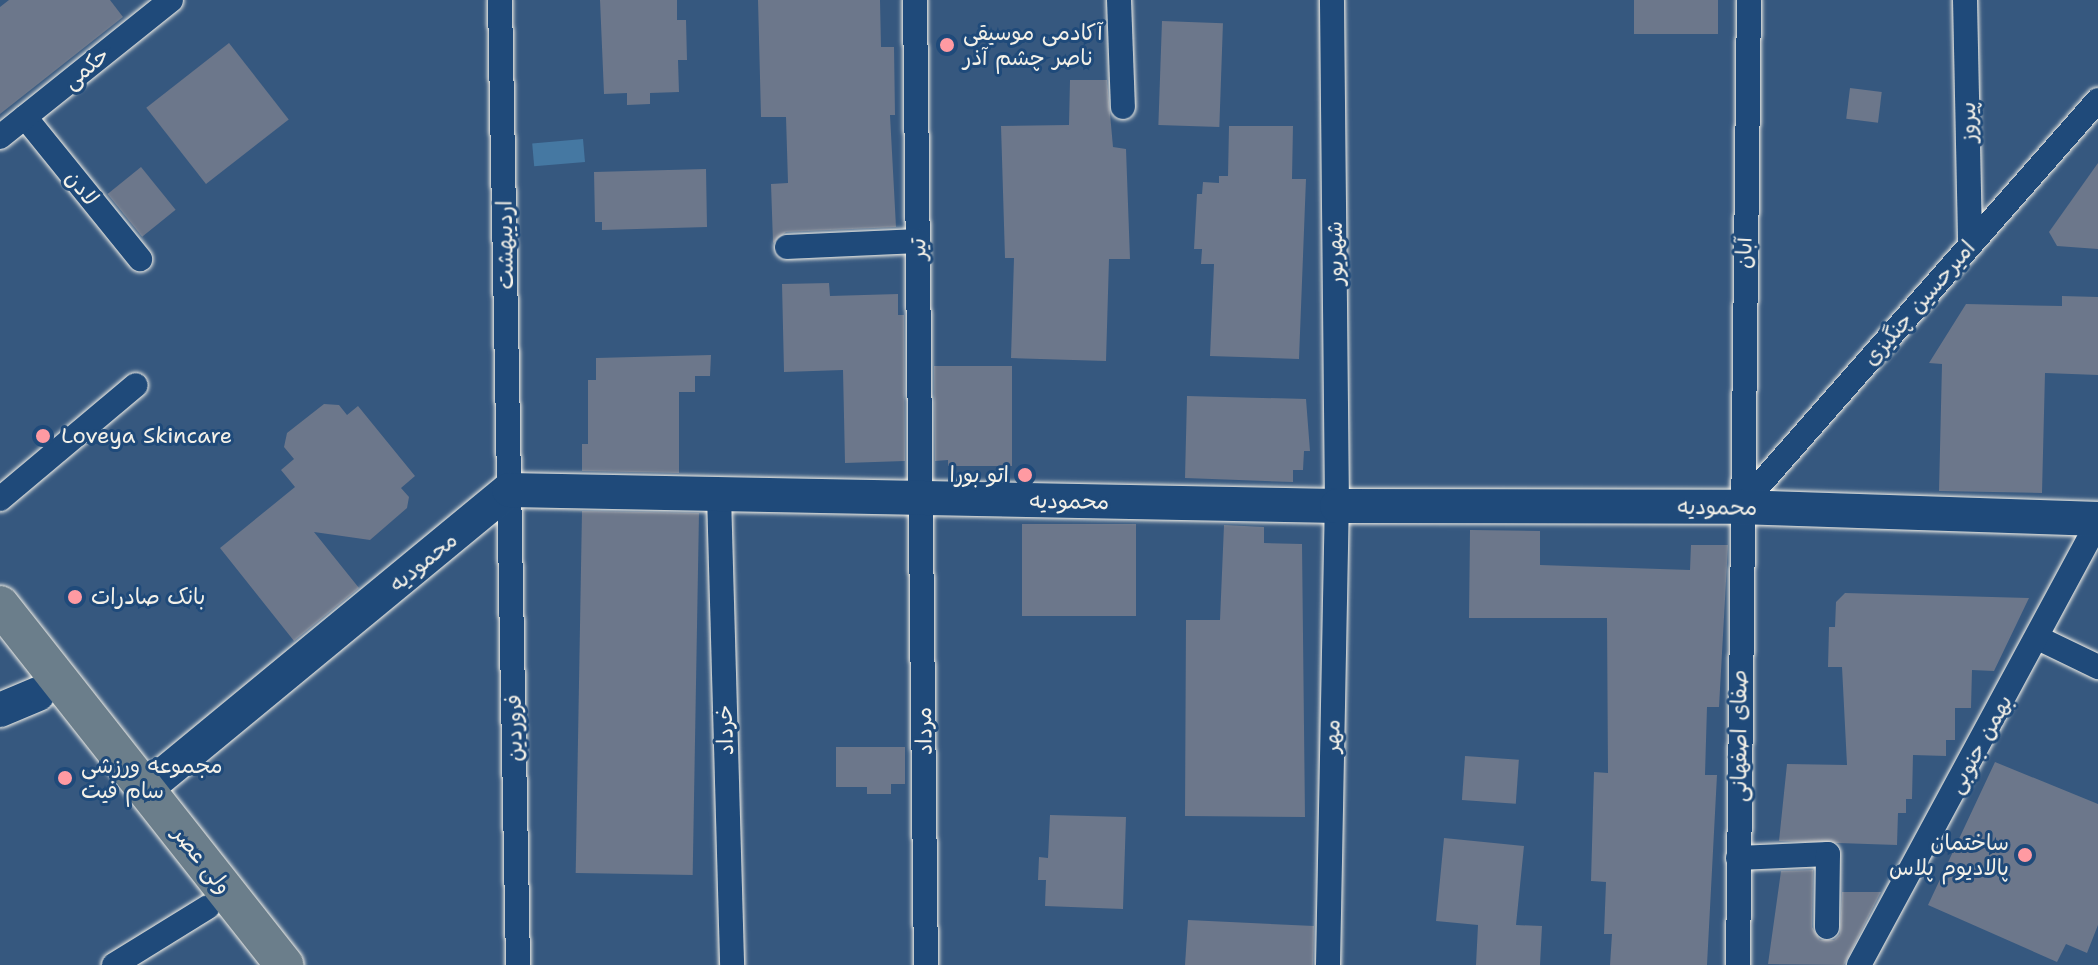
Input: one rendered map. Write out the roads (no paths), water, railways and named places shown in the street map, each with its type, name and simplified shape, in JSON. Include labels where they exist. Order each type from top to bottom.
[{"type":"main road","name":"ولی عصر","points":[[0,605],[284,965]]},
{"type":"main road","name":"ولی عصر","points":[[0,647],[254,965]]},
{"type":"street","name":"حکمی","points":[[0,137],[171,0]]},
{"type":"street","name":"اردیبهشت","points":[[500,0],[509,490]]},
{"type":"street","name":"تیر","points":[[915,0],[921,498]]},
{"type":"street","points":[[1119,0],[1123,107]]},
{"type":"street","name":"شهریور","points":[[1332,0],[1337,506]]},
{"type":"street","name":"آبان","points":[[1740,507],[1749,0]]},
{"type":"street","name":"پیروز","points":[[1965,0],[1970,245]]},
{"type":"street","name":"امیرحسین چنگیزی","points":[[1740,507],[2098,100]]},
{"type":"street","name":"لادن","points":[[25,117],[140,259]]},
{"type":"street","points":[[787,247],[918,241]]},
{"type":"street","points":[[0,499],[136,385]]},
{"type":"street","name":"محمودیه","points":[[147,788],[509,490],[1337,506],[1740,507],[2098,520]]},
{"type":"street","name":"فروردین","points":[[509,490],[518,965]]},
{"type":"street","name":"خرداد","points":[[719,495],[732,965]]},
{"type":"street","name":"مرداد","points":[[921,498],[926,965]]},
{"type":"street","name":"مهر","points":[[1328,965],[1337,506]]},
{"type":"street","name":"صفای اصفهانی","points":[[1738,965],[1740,507]]},
{"type":"street","name":"بهمن جنوبی","points":[[1859,965],[2038,638],[2098,520]]},
{"type":"street","points":[[2038,638],[2098,667]]},
{"type":"street","points":[[0,710],[38,694]]},
{"type":"street","points":[[1738,858],[1828,854],[1827,927]]},
{"type":"street","points":[[114,965],[208,907]]},
{"type":"water","points":[[583,139],[585,162],[534,166],[532,143]]},
{"type":"place","name":"آکادمی موسیقی ناصر چشم آذر","points":[[947,45]]},
{"type":"place","name":"Loveya Skincare","points":[[43,436]]},
{"type":"place","name":"اتو بورا","points":[[1025,475]]},
{"type":"place","name":"بانک صادرات","points":[[75,597]]},
{"type":"place","name":"مجموعه ورزشی سام فیت","points":[[65,778]]},
{"type":"place","name":"ساختمان پالادیوم پلاس","points":[[2025,855]]}]
